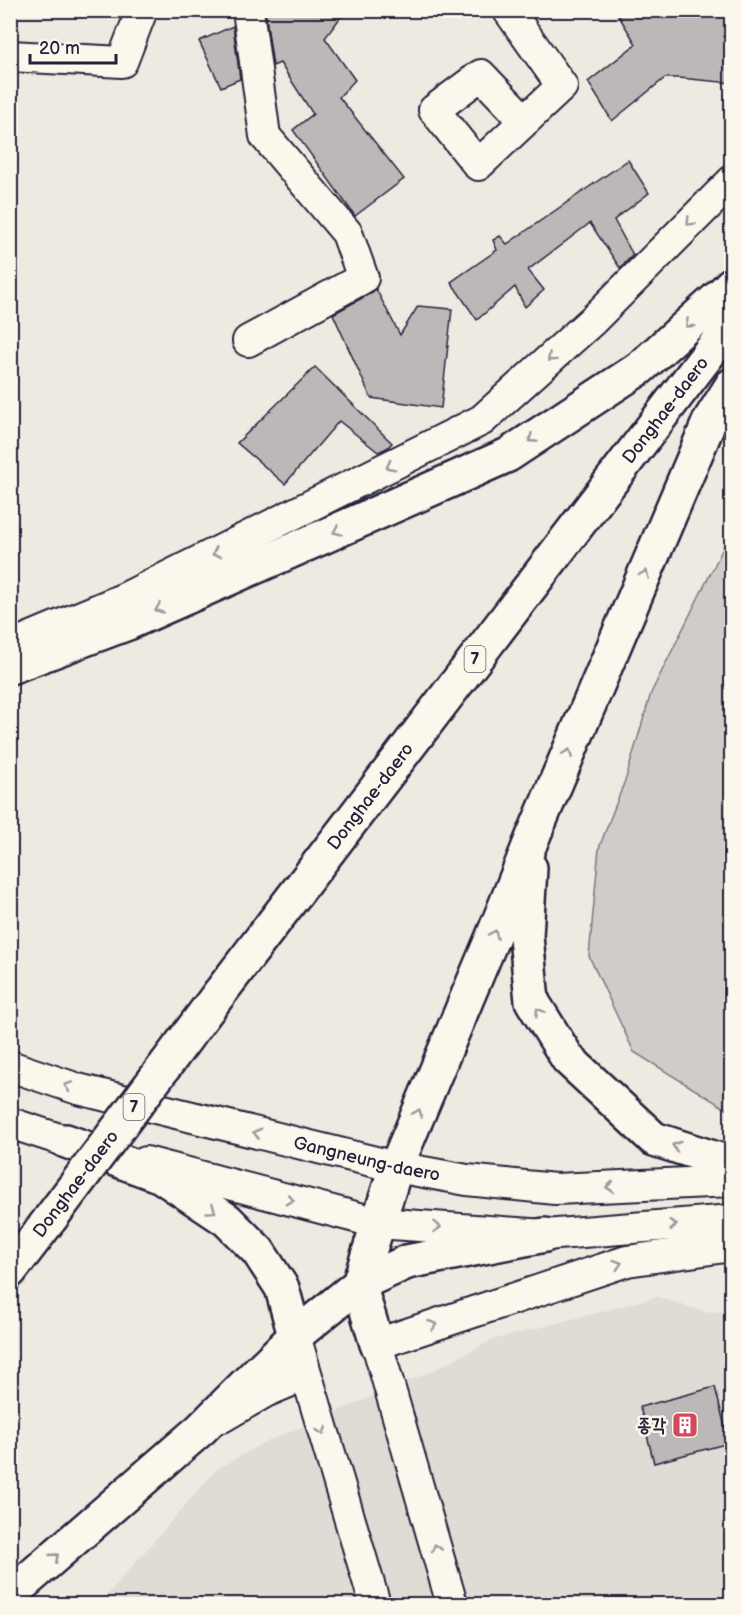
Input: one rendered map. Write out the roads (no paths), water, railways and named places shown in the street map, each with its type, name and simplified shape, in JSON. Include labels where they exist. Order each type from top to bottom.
[{"type":"main road","points":[[10,667],[128,623],[508,455],[640,368],[732,284]]},
{"type":"main road","name":"Donghae-daero","points":[[10,1271],[732,323]]},
{"type":"main road","points":[[377,1344],[359,1284],[396,1167],[710,420],[732,385]]},
{"type":"main road","points":[[532,839],[526,936],[532,1001],[568,1059],[654,1139],[732,1164]]},
{"type":"main road","points":[[66,1141],[161,1176],[226,1220],[258,1251],[282,1288],[295,1336]]},
{"type":"main road","points":[[10,1595],[201,1429],[295,1336],[359,1284],[407,1262],[545,1235]]},
{"type":"street","points":[[10,56],[122,62],[142,10]]},
{"type":"street","points":[[248,10],[265,136],[347,233],[363,278],[248,341]]},
{"type":"street","points":[[508,10],[562,86],[525,121]]},
{"type":"street","points":[[10,646],[125,598],[482,420],[593,320],[732,180]]},
{"type":"street","name":"Gangneung-daero","points":[[10,1066],[78,1089],[396,1167],[466,1179],[555,1189],[732,1181]]},
{"type":"street","points":[[10,1123],[66,1141],[378,1223],[545,1235],[732,1220]]},
{"type":"street","points":[[452,1605],[377,1344],[627,1261],[732,1246]]},
{"type":"street","points":[[295,1336],[305,1376],[375,1605]]},
{"type":"street","points":[[201,1429],[265,1392],[305,1376]]},
{"type":"place","name":"종각","points":[[685,1425]]}]
